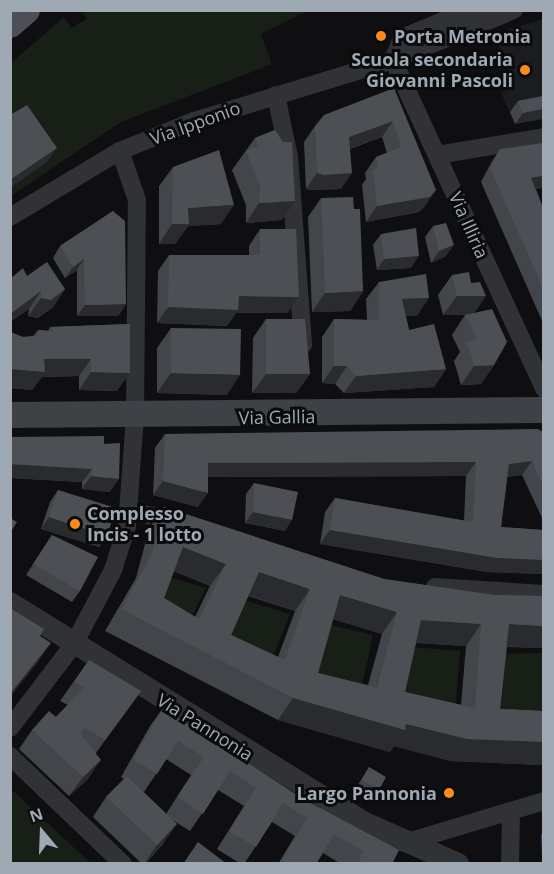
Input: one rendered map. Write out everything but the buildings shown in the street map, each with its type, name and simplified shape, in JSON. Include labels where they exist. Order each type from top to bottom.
[{"type":"main road","points":[[10,24],[26,10]]},
{"type":"main road","name":"Via Gallia","points":[[10,415],[135,417],[543,410]]},
{"type":"street","points":[[472,18],[488,10]]},
{"type":"street","points":[[393,60],[402,38],[472,18],[514,10]]},
{"type":"street","name":"Via Ipponio","points":[[10,217],[120,151],[276,95],[393,60]]},
{"type":"street","name":"Via Illiria","points":[[393,60],[543,389]]},
{"type":"street","points":[[276,95],[289,157],[303,349]]},
{"type":"street","points":[[437,155],[543,137]]},
{"type":"street","points":[[10,728],[74,644],[113,570],[130,510],[135,417],[137,200],[120,151]]},
{"type":"street","points":[[130,510],[195,528]]},
{"type":"street","points":[[412,585],[543,594]]},
{"type":"street","name":"Via Pannonia","points":[[10,603],[321,798],[404,843]]},
{"type":"street","points":[[10,756],[123,864]]},
{"type":"street","points":[[404,843],[512,813],[543,801]]},
{"type":"street","points":[[510,864],[512,813]]},
{"type":"street","points":[[404,843],[458,864]]},
{"type":"shaded area","points":[[82,11],[307,11],[261,34],[272,64],[121,122],[11,196],[11,63],[64,17],[71,28],[87,19]]},
{"type":"shaded area","name":"Scuola secondaria Giovanni Pascoli","points":[[543,19],[543,119],[515,124],[501,93],[511,88],[504,72],[509,69],[493,34]]},
{"type":"shaded area","points":[[170,577],[206,588],[182,637],[153,620]]},
{"type":"shaded area","points":[[244,600],[290,614],[265,677],[221,657]]},
{"type":"shaded area","points":[[327,624],[373,635],[358,704],[307,691]]},
{"type":"shaded area","points":[[413,647],[460,651],[454,726],[399,714]]},
{"type":"shaded area","points":[[542,653],[543,731],[493,729],[498,654]]},
{"type":"shaded area","points":[[11,789],[70,844],[91,863],[11,863]]},
{"type":"place","name":"Porta Metronia","points":[[381,36]]},
{"type":"place","name":"Scuola secondaria Giovanni Pascoli","points":[[525,70]]},
{"type":"place","name":"Complesso Incis - 1 lotto","points":[[75,524]]},
{"type":"place","name":"Largo Pannonia","points":[[449,793]]}]
